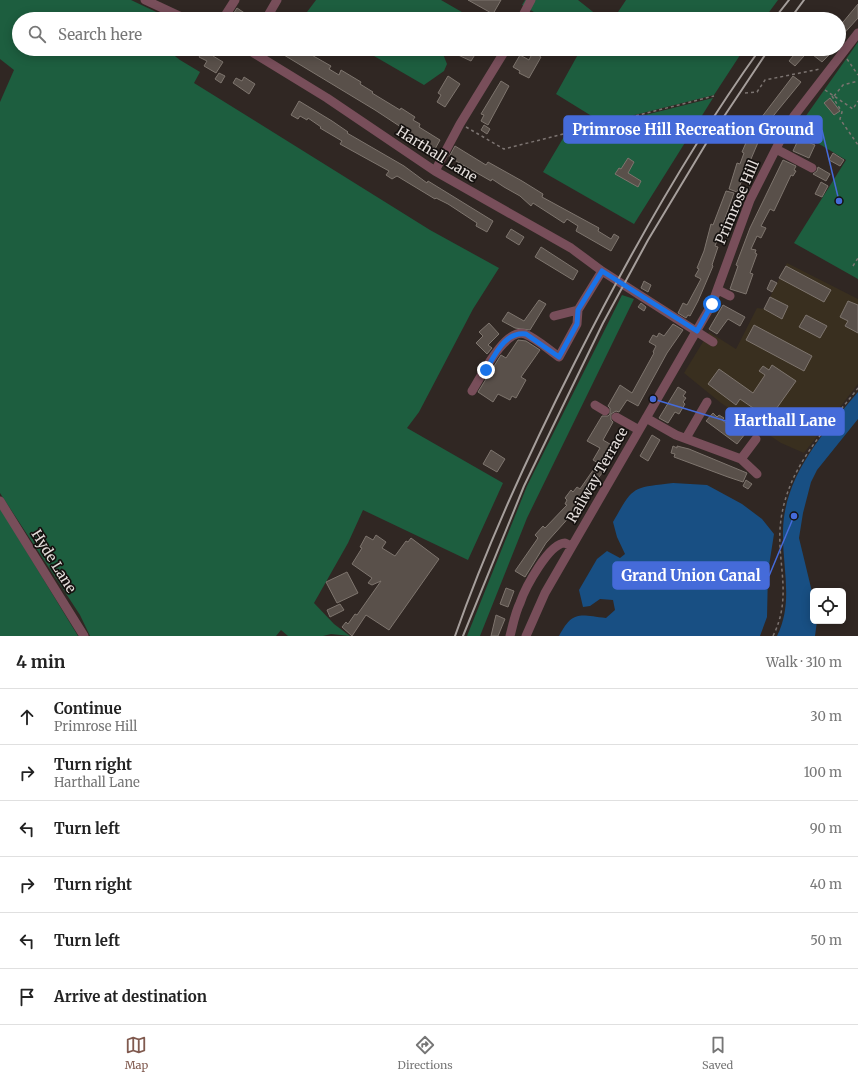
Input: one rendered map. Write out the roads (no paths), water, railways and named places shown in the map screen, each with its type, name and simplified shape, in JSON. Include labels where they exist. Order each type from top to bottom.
[{"type":"street","points":[[145,0],[171,12]]},
{"type":"street","points":[[227,12],[235,0]]},
{"type":"street","points":[[270,12],[278,0]]},
{"type":"street","points":[[524,12],[531,0]]},
{"type":"street","name":"Primrose Hill","points":[[846,48],[858,33]]},
{"type":"street","name":"Harthall Lane","points":[[258,56],[327,98],[435,171],[572,248],[602,271],[713,342]]},
{"type":"street","points":[[435,171],[460,124],[502,56]]},
{"type":"street","name":"Primrose Hill","points":[[697,331],[718,290],[742,220],[776,148],[794,116],[840,56]]},
{"type":"street","points":[[776,148],[812,168]]},
{"type":"street","points":[[472,391],[503,343],[514,335],[526,334],[559,357],[577,324],[578,310],[602,271]]},
{"type":"street","points":[[718,290],[730,296]]},
{"type":"street","points":[[554,316],[578,310]]},
{"type":"street","name":"Railway Terrace","points":[[526,636],[545,593],[571,546],[697,331]]},
{"type":"street","points":[[686,438],[707,402]]},
{"type":"street","points":[[595,405],[605,411]]},
{"type":"street","points":[[616,417],[639,430]]},
{"type":"street","points":[[646,418],[669,432],[741,459],[757,474]]},
{"type":"street","points":[[741,459],[756,439]]},
{"type":"street","name":"Hyde Lane","points":[[0,501],[84,636]]},
{"type":"street","points":[[510,636],[519,604],[541,564],[556,546],[565,543],[571,546]]},
{"type":"water","points":[[858,392],[858,419],[817,470],[811,482],[803,513],[799,538],[811,588],[810,624],[817,624],[815,636],[777,636],[785,610],[786,584],[783,531],[785,511],[790,491],[808,456],[832,423]]},
{"type":"water","points":[[673,483],[707,485],[742,504],[762,519],[774,534],[768,572],[767,617],[760,636],[559,636],[568,622],[573,618],[578,616],[589,616],[606,618],[615,610],[613,600],[600,599],[590,606],[583,607],[579,590],[597,559],[607,551],[620,558],[625,554],[617,537],[613,522],[630,495],[636,490],[649,486]]},
{"type":"railway","points":[[780,12],[789,0]]},
{"type":"railway","points":[[795,12],[804,0]]},
{"type":"railway","points":[[455,636],[481,566],[510,497],[596,321],[639,241],[685,163],[709,124],[755,56]]},
{"type":"railway","points":[[463,636],[524,486],[603,323],[648,240],[707,142],[764,56]]},
{"type":"place","name":"Primrose Hill Recreation Ground","points":[[839,201]]},
{"type":"place","name":"Harthall Lane","points":[[653,399]]},
{"type":"place","name":"Grand Union Canal","points":[[794,516]]}]
